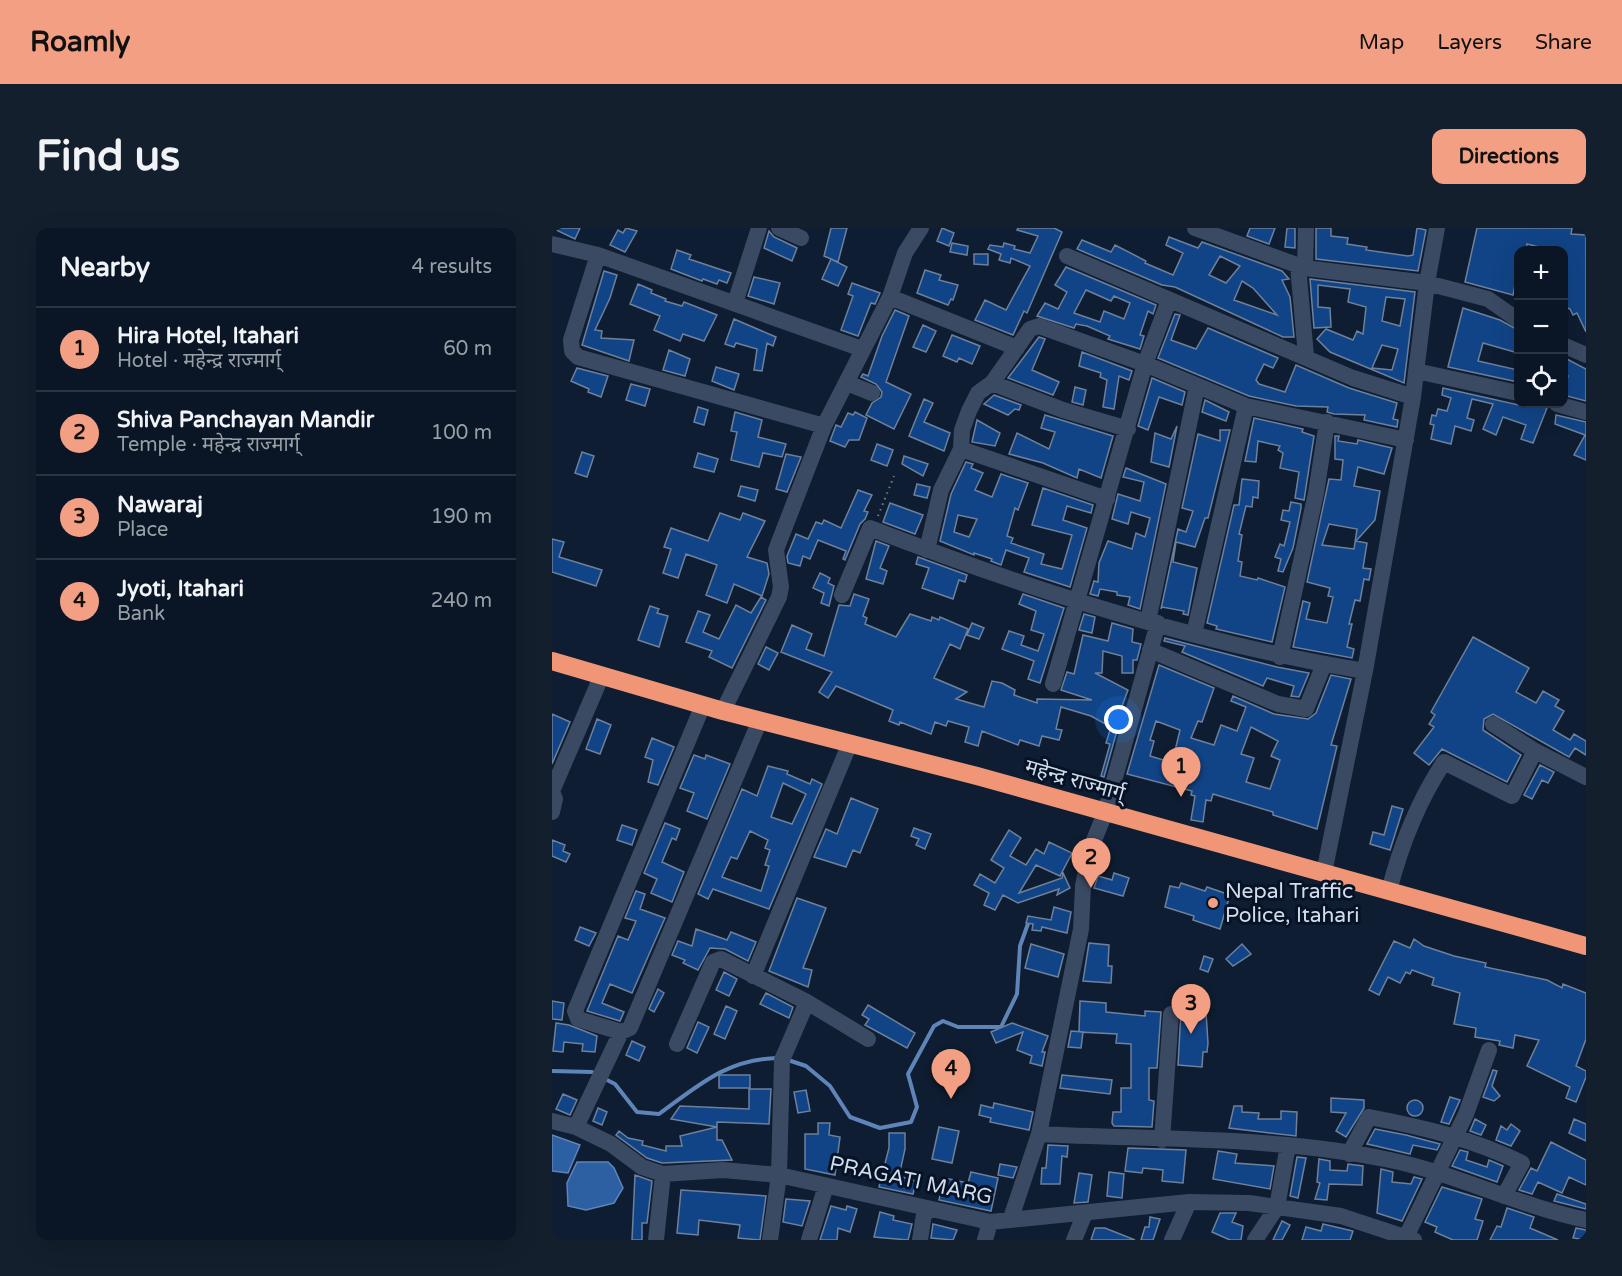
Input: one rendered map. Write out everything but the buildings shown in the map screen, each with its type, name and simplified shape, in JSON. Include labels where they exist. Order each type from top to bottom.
[{"type":"highway","name":"महेन्द्र राज्मार्ग्","points":[[552,660],[723,711],[977,776],[1586,946]]},
{"type":"street","points":[[735,303],[759,228]]},
{"type":"street","points":[[779,228],[801,238]]},
{"type":"street","points":[[723,711],[779,597],[781,587],[776,550],[824,426],[890,297],[905,253],[921,228]]},
{"type":"street","points":[[1195,228],[1301,267],[1427,284],[1488,299],[1514,317]]},
{"type":"street","points":[[1306,228],[1301,267],[1306,356]]},
{"type":"street","points":[[1324,873],[1365,671],[1406,440],[1437,228]]},
{"type":"street","points":[[552,244],[598,255],[862,349]]},
{"type":"street","points":[[598,255],[571,340],[572,351],[578,357],[824,426]]},
{"type":"street","points":[[1067,256],[1353,378],[1413,397]]},
{"type":"street","points":[[890,297],[1017,348]]},
{"type":"street","points":[[1053,684],[1145,364],[1169,300]]},
{"type":"street","points":[[927,550],[941,490],[961,448],[962,430],[978,393],[992,383],[1030,329],[1039,326],[1145,364],[1246,406],[1406,440]]},
{"type":"street","points":[[1568,347],[1586,355]]},
{"type":"street","points":[[1416,371],[1514,392]]},
{"type":"street","points":[[847,383],[872,393]]},
{"type":"street","points":[[992,383],[1063,410],[1128,429]]},
{"type":"street","points":[[1011,1218],[1039,1134],[1081,929],[1083,886],[1090,850],[1105,813],[1150,650],[1153,622],[1197,386]]},
{"type":"street","points":[[1194,634],[1246,406]]},
{"type":"street","points":[[1568,407],[1586,412]]},
{"type":"street","points":[[1281,657],[1316,493],[1327,422]]},
{"type":"street","points":[[961,448],[1107,499]]},
{"type":"street","points":[[842,595],[870,528],[1077,602],[1281,657],[1365,671]]},
{"type":"street","points":[[1150,650],[1278,705],[1306,709],[1324,664]]},
{"type":"street","points":[[552,813],[555,799],[552,792],[602,675]]},
{"type":"street","points":[[703,705],[575,1011],[578,1019],[621,1032],[630,1028],[760,720]]},
{"type":"street","points":[[1493,724],[1535,751],[1586,777]]},
{"type":"street","points":[[753,976],[850,743]]},
{"type":"street","points":[[1389,891],[1410,825],[1426,789],[1444,762],[1512,796],[1535,751]]},
{"type":"street","points":[[676,1044],[713,962],[725,960],[807,1002],[868,1039]]},
{"type":"street","points":[[771,1240],[778,1175],[782,1060],[789,1039],[807,1002]]},
{"type":"street","points":[[1162,1140],[1171,1014]]},
{"type":"street","points":[[576,1127],[621,1032]]},
{"type":"street","points":[[1410,1239],[1454,1136],[1466,1114],[1489,1050]]},
{"type":"street","points":[[1349,1154],[1369,1118],[1454,1136],[1490,1147],[1522,1163],[1504,1196]]},
{"type":"street","name":"PRAGATI MARG","points":[[552,1121],[576,1127],[611,1144],[642,1167],[663,1174],[723,1170],[778,1175],[990,1222],[1011,1218],[1189,1202],[1277,1207],[1341,1216],[1388,1236],[1410,1239]]},
{"type":"street","points":[[1039,1134],[1288,1145],[1388,1160],[1440,1173],[1558,1214],[1586,1220]]},
{"type":"street","points":[[1256,1240],[1277,1207],[1288,1145]]},
{"type":"street","points":[[656,1240],[663,1174]]},
{"type":"street","points":[[809,1240],[826,1186]]},
{"type":"street","points":[[1172,1240],[1189,1202]]},
{"type":"street","points":[[920,1240],[925,1208]]},
{"type":"street","points":[[1074,1240],[1084,1213]]},
{"type":"street","points":[[985,1240],[990,1222]]},
{"type":"path","points":[[870,528],[879,513],[894,476]]},
{"type":"water","points":[[552,1135],[580,1145],[568,1173],[552,1171]]},
{"type":"water","points":[[577,1162],[608,1162],[614,1168],[623,1188],[614,1203],[586,1210],[568,1206],[567,1183]]},
{"type":"waterway","points":[[788,1060],[806,1066],[830,1086],[850,1117],[880,1128],[911,1122],[917,1107],[908,1074],[934,1026],[943,1021],[958,1027],[1001,1027],[1017,994],[1020,946],[1029,921]]},
{"type":"waterway","points":[[603,1078],[615,1084],[637,1112],[659,1114],[701,1084],[728,1069],[744,1063],[778,1058]]},
{"type":"waterway","points":[[552,1071],[597,1074]]},
{"type":"place","name":"Hira Hotel, Itahari","points":[[1181,797]]},
{"type":"place","name":"Shiva Panchayan Mandir","points":[[1091,888]]},
{"type":"place","name":"Nepal Traffic Police, Itahari","points":[[1213,903]]},
{"type":"place","name":"Nawaraj","points":[[1191,1034]]},
{"type":"place","name":"Jyoti, Itahari","points":[[951,1099]]}]
